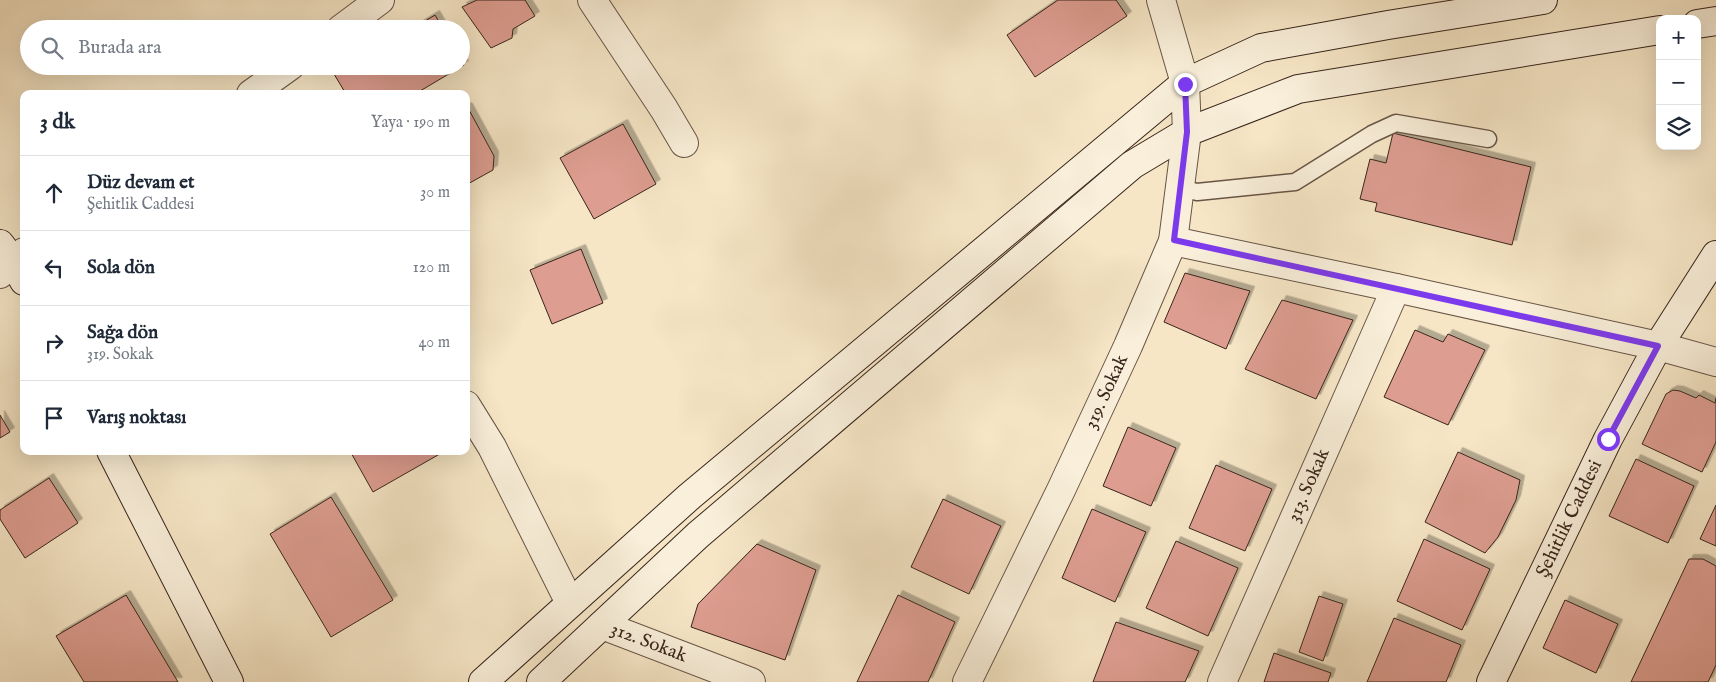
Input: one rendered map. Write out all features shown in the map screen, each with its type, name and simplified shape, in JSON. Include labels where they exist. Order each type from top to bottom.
[{"type":"street","points":[[353,20],[380,0]]},
{"type":"street","points":[[592,0],[664,109],[684,143]]},
{"type":"street","name":"319. Sokak","points":[[968,682],[1078,454],[1174,240],[1187,132],[1185,84],[1161,0]]},
{"type":"street","points":[[482,682],[690,496],[1185,84],[1261,48],[1543,0]]},
{"type":"street","points":[[1701,23],[1716,21]]},
{"type":"street","points":[[541,682],[698,535],[1132,165],[1187,132],[1298,89],[1656,31]]},
{"type":"street","points":[[265,90],[281,75]]},
{"type":"street","points":[[1174,240],[1658,346],[1716,362]]},
{"type":"street","name":"Şehitlik Caddesi","points":[[1491,682],[1608,439],[1658,346],[1716,255]]},
{"type":"street","name":"313. Sokak","points":[[1222,682],[1396,288]]},
{"type":"street","points":[[470,411],[492,447],[570,603]]},
{"type":"street","points":[[113,455],[229,682]]},
{"type":"street","name":"312. Sokak","points":[[602,625],[751,682]]},
{"type":"lane","points":[[1179,188],[1197,192],[1295,182],[1372,134],[1396,123],[1488,139]]},
{"type":"building","points":[[477,0],[525,0],[535,16],[513,29],[512,38],[491,48],[462,7]]},
{"type":"building","points":[[1058,0],[1116,0],[1127,16],[1035,77],[1007,35]]},
{"type":"building","points":[[435,15],[438,20],[427,20]]},
{"type":"building","points":[[335,75],[447,75],[422,90],[344,90]]},
{"type":"building","points":[[470,112],[494,156],[493,170],[470,183]]},
{"type":"building","points":[[623,124],[656,184],[594,219],[560,158]]},
{"type":"building","points":[[1393,133],[1531,167],[1512,245],[1375,211],[1377,203],[1360,199],[1370,159],[1386,163]]},
{"type":"building","points":[[581,249],[603,303],[552,324],[530,270]]},
{"type":"building","points":[[1185,273],[1250,291],[1226,349],[1164,322]]},
{"type":"building","points":[[1282,300],[1353,320],[1316,399],[1245,369]]},
{"type":"building","points":[[1415,330],[1443,342],[1448,334],[1485,350],[1448,425],[1384,397]]},
{"type":"building","points":[[1673,390],[1696,398],[1699,395],[1715,403],[1716,398],[1716,442],[1702,472],[1642,444],[1666,394]]},
{"type":"building","points":[[0,415],[10,432],[0,438]]},
{"type":"building","points":[[1128,427],[1176,448],[1151,506],[1103,486]]},
{"type":"building","points":[[1458,452],[1520,480],[1516,500],[1498,537],[1485,553],[1425,522]]},
{"type":"building","points":[[352,455],[438,455],[373,492]]},
{"type":"building","points":[[1636,459],[1694,486],[1668,543],[1609,516]]},
{"type":"building","points":[[1216,465],[1272,489],[1245,551],[1189,528]]},
{"type":"building","points":[[49,478],[78,523],[25,558],[0,519],[0,510]]},
{"type":"building","points":[[331,497],[393,600],[331,637],[270,534]]},
{"type":"building","points":[[943,499],[1001,526],[969,594],[911,567]]},
{"type":"building","points":[[1716,505],[1716,546],[1700,539]]},
{"type":"building","points":[[1092,509],[1146,532],[1115,602],[1062,578]]},
{"type":"building","points":[[1424,539],[1490,569],[1462,630],[1397,601]]},
{"type":"building","points":[[1176,541],[1238,568],[1208,636],[1146,608]]},
{"type":"building","points":[[757,544],[816,570],[785,660],[691,627],[698,604]]},
{"type":"building","points":[[1689,559],[1703,559],[1716,566],[1716,665],[1708,682],[1631,682]]},
{"type":"building","points":[[126,595],[178,682],[84,682],[56,636]]},
{"type":"building","points":[[898,595],[955,622],[928,682],[857,682]]},
{"type":"building","points":[[1319,596],[1343,604],[1323,661],[1299,652]]},
{"type":"building","points":[[1565,600],[1618,624],[1596,673],[1543,648]]},
{"type":"building","points":[[1394,618],[1461,645],[1446,682],[1367,682]]},
{"type":"building","points":[[1116,622],[1199,651],[1185,682],[1093,682]]},
{"type":"building","points":[[1274,653],[1331,673],[1328,682],[1264,682]]},
{"type":"route","points":[[1185,84],[1187,132],[1174,240],[1658,346],[1608,439]]}]
